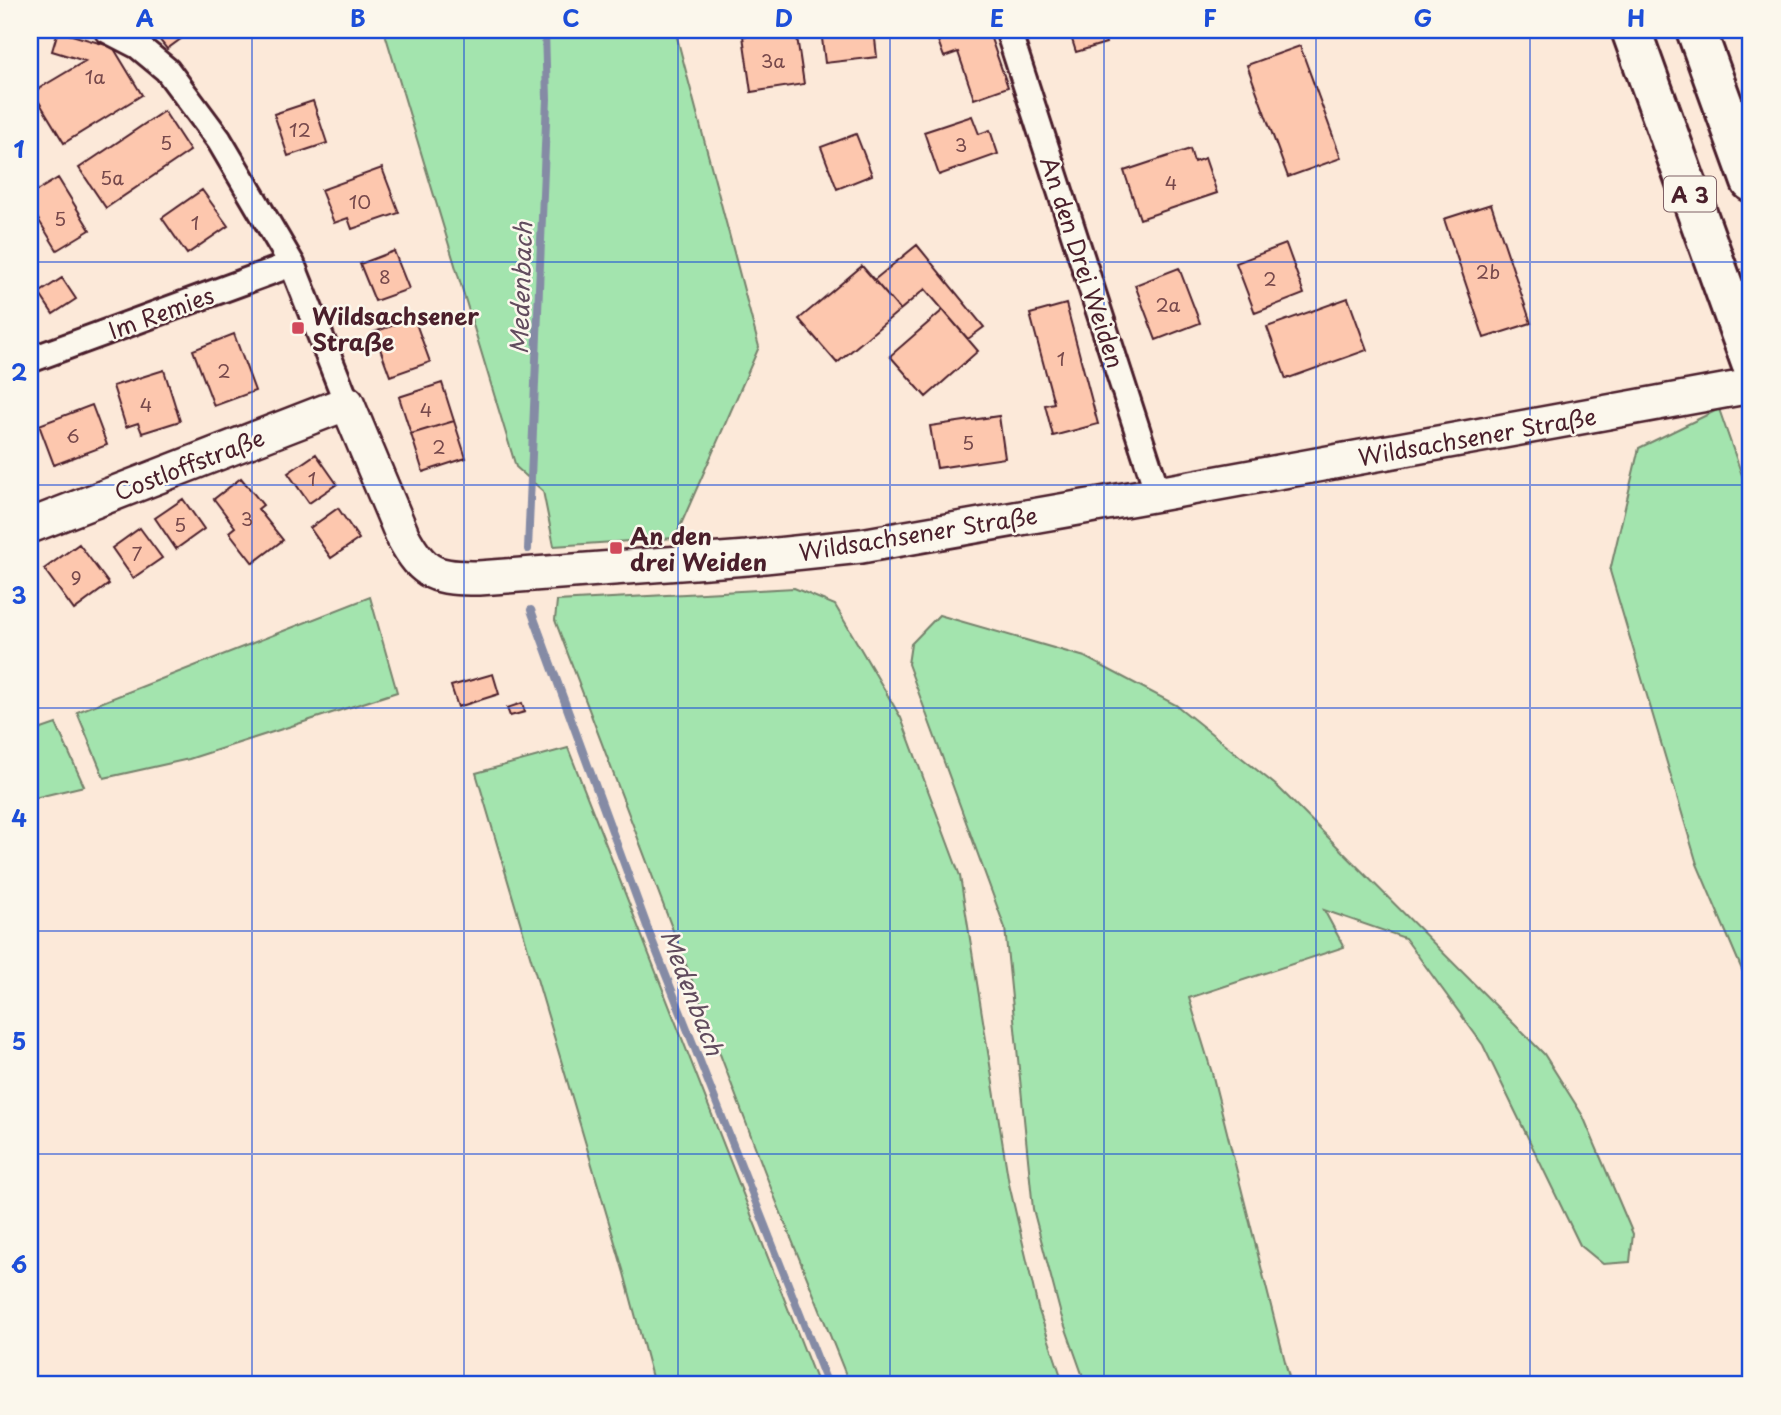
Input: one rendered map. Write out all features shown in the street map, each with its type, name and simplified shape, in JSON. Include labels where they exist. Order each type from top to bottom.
[{"type":"highway","name":"A 3","points":[[1631,30],[1751,369]]},
{"type":"highway","name":"A 3","points":[[1696,30],[1751,183]]},
{"type":"main road","name":"Wildsachsener Straße","points":[[347,403],[413,555],[426,569],[440,576],[479,578],[616,569],[861,546],[1716,393],[1751,369]]},
{"type":"main road","name":"Costloffstraße","points":[[30,526],[347,403]]},
{"type":"street","name":"Wildsachsener Straße","points":[[107,30],[138,46],[167,70],[219,140],[292,264],[347,403]]},
{"type":"street","name":"An den Drei Weiden","points":[[1007,30],[1158,494]]},
{"type":"street","name":"Im Remies","points":[[30,360],[292,264]]},
{"type":"green space","points":[[384,30],[675,30],[759,347],[675,538],[554,546],[543,491],[516,467]]},
{"type":"green space","points":[[1719,409],[1751,501],[1751,991],[1697,864],[1610,571],[1639,448]]},
{"type":"green space","points":[[794,588],[835,605],[901,718],[960,876],[1009,1184],[1038,1308],[1064,1385],[850,1385],[769,1183],[555,620],[557,601]]},
{"type":"green space","points":[[370,597],[397,692],[189,759],[104,778],[77,712]]},
{"type":"green space","points":[[939,615],[1085,657],[1176,705],[1278,787],[1544,1054],[1583,1116],[1633,1234],[1630,1262],[1603,1264],[1580,1245],[1483,1045],[1405,938],[1324,910],[1344,947],[1189,998],[1212,1073],[1291,1385],[1086,1385],[1061,1315],[1033,1209],[1005,928],[908,664],[911,644]]},
{"type":"green space","points":[[56,724],[84,786],[30,799],[30,733]]},
{"type":"green space","points":[[568,748],[818,1385],[654,1385],[624,1273],[476,773]]},
{"type":"building","points":[[152,30],[193,30],[167,49]]},
{"type":"building","points":[[756,30],[796,30],[804,84],[751,92],[743,36],[757,35]]},
{"type":"building","points":[[821,30],[874,30],[877,57],[825,63]]},
{"type":"building","points":[[934,30],[988,30],[1008,87],[974,99],[958,52],[944,57]]},
{"type":"building","points":[[1069,30],[1102,30],[1106,43],[1076,52]]},
{"type":"building","points":[[58,31],[113,47],[142,95],[64,143],[33,92],[85,61],[52,51]]},
{"type":"building","points":[[1300,46],[1341,158],[1288,177],[1247,65]]},
{"type":"building","points":[[313,101],[327,143],[288,156],[274,114]]},
{"type":"building","points":[[164,111],[190,151],[106,208],[79,168]]},
{"type":"building","points":[[972,116],[979,134],[990,130],[998,154],[939,175],[924,132]]},
{"type":"building","points":[[30,120],[38,133],[30,139]]},
{"type":"building","points":[[856,134],[872,175],[837,189],[821,147]]},
{"type":"building","points":[[1190,149],[1194,162],[1205,158],[1217,193],[1140,219],[1124,171]]},
{"type":"building","points":[[382,168],[399,213],[352,229],[348,218],[334,223],[321,190]]},
{"type":"building","points":[[58,178],[90,230],[57,250],[30,206],[30,195]]},
{"type":"building","points":[[202,190],[228,226],[187,254],[162,218]]},
{"type":"building","points":[[1491,204],[1531,323],[1484,338],[1444,219]]},
{"type":"building","points":[[1286,244],[1304,294],[1255,313],[1236,263]]},
{"type":"building","points":[[917,245],[984,327],[968,339],[925,289],[900,310],[874,280]]},
{"type":"building","points":[[394,251],[409,289],[375,301],[360,264]]},
{"type":"building","points":[[862,266],[900,310],[837,363],[799,319]]},
{"type":"building","points":[[1179,268],[1200,323],[1156,340],[1135,285]]},
{"type":"building","points":[[62,278],[76,299],[53,314],[39,293]]},
{"type":"building","points":[[1348,298],[1367,350],[1286,379],[1267,327]]},
{"type":"building","points":[[1066,304],[1098,424],[1053,436],[1045,405],[1054,403],[1030,314]]},
{"type":"building","points":[[943,310],[978,351],[926,397],[890,356]]},
{"type":"building","points":[[414,318],[430,362],[390,376],[374,332]]},
{"type":"building","points":[[234,334],[255,391],[214,406],[193,350]]},
{"type":"building","points":[[164,370],[180,421],[142,433],[138,423],[126,427],[113,386]]},
{"type":"building","points":[[442,383],[454,421],[411,434],[399,397]]},
{"type":"building","points":[[92,405],[107,445],[54,465],[39,425]]},
{"type":"building","points":[[999,416],[1005,458],[937,468],[930,426]]},
{"type":"building","points":[[454,421],[466,458],[423,472],[411,434]]},
{"type":"building","points":[[316,454],[337,484],[309,503],[288,473]]},
{"type":"building","points":[[241,478],[263,505],[258,509],[283,540],[253,563],[229,532],[235,527],[214,499]]},
{"type":"building","points":[[183,499],[204,529],[176,549],[155,518]]},
{"type":"building","points":[[338,508],[359,539],[331,558],[310,528]]},
{"type":"building","points":[[140,528],[162,558],[133,578],[112,548]]},
{"type":"building","points":[[79,544],[109,584],[74,610],[44,569]]},
{"type":"building","points":[[493,674],[499,694],[458,707],[451,686]]},
{"type":"building","points":[[522,703],[525,712],[510,716],[507,708]]},
{"type":"waterway","name":"Medenbach","points":[[528,549],[547,99],[545,30]]},
{"type":"waterway","name":"Medenbach","points":[[531,610],[652,940],[828,1385]]},
{"type":"place","name":"Wildsachsener Straße","points":[[298,328]]},
{"type":"place","name":"An den drei Weiden","points":[[616,548]]}]
